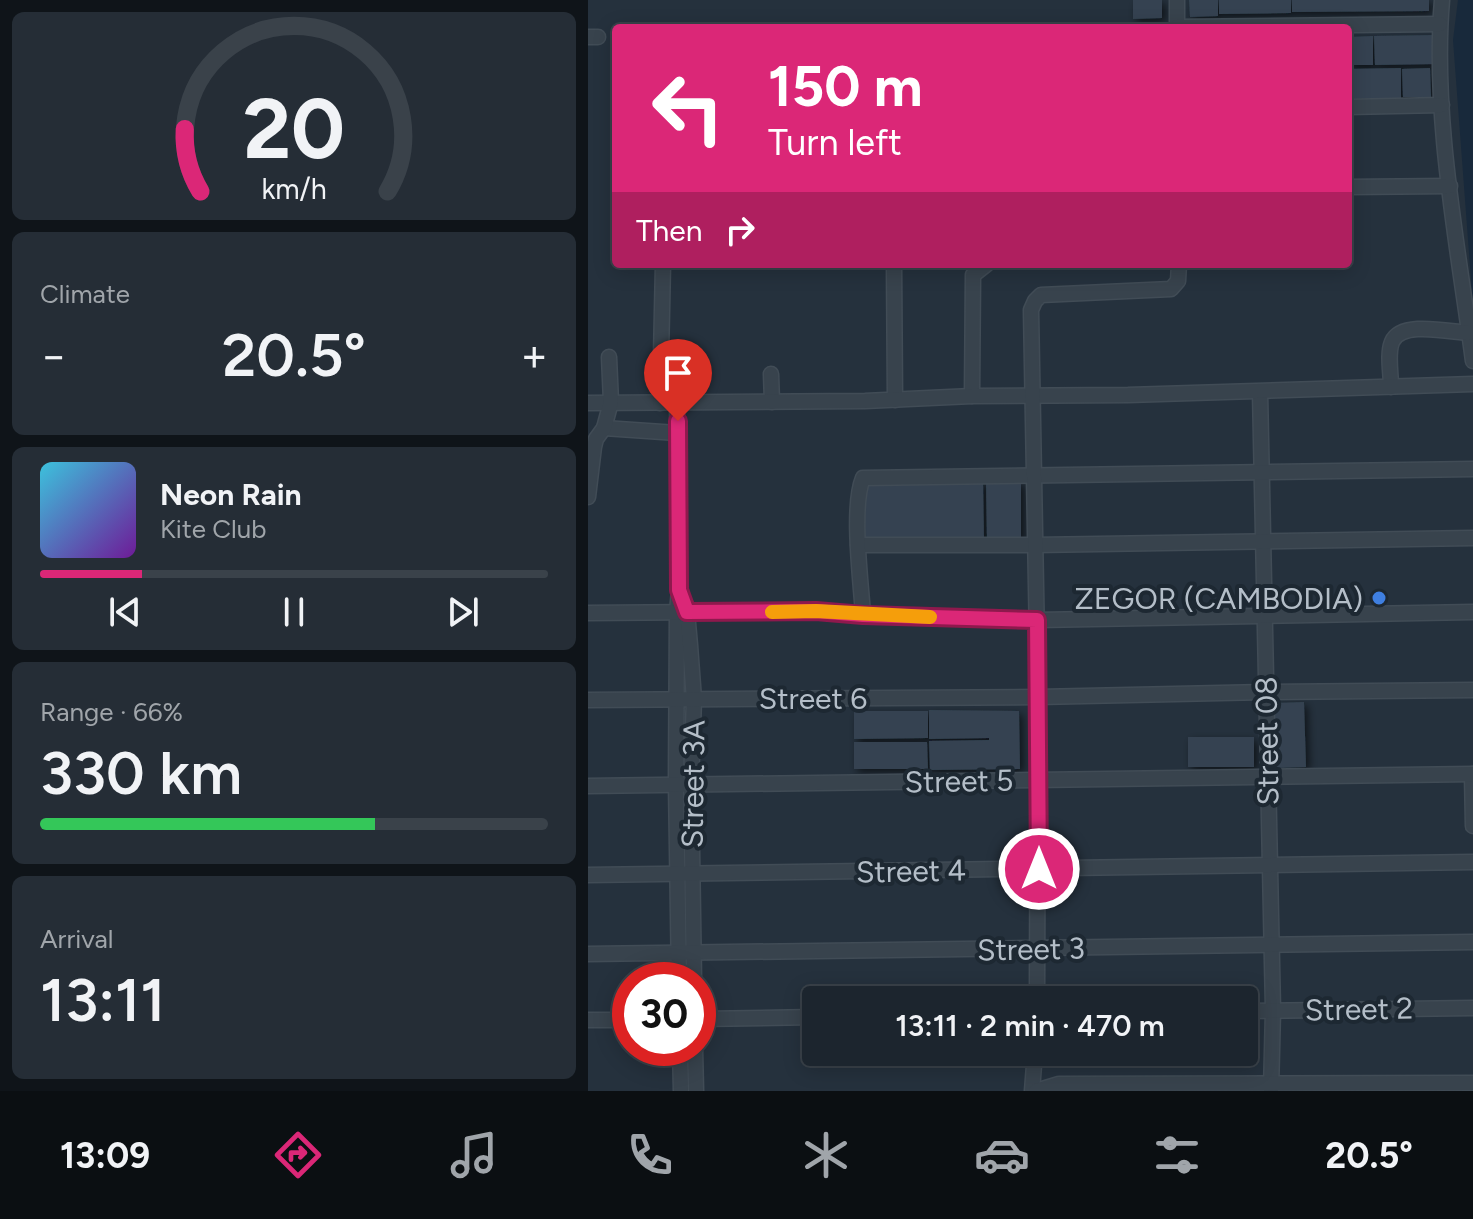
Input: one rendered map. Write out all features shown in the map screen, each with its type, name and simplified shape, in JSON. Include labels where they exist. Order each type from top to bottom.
[{"type":"street","points":[[1177,0],[1177,24]]},
{"type":"street","points":[[1442,0],[1442,105],[1473,361]]},
{"type":"street","points":[[1352,25],[1440,24]]},
{"type":"street","points":[[1352,107],[1442,105]]},
{"type":"street","points":[[1352,187],[1450,186]]},
{"type":"street","points":[[660,403],[663,268]]},
{"type":"street","points":[[894,268],[895,400]]},
{"type":"street","points":[[972,396],[973,275],[982,268]]},
{"type":"street","points":[[1037,986],[1038,697],[1031,310],[1041,295],[1167,290],[1176,286],[1179,268]]},
{"type":"street","points":[[1391,387],[1390,350],[1392,340],[1401,331],[1417,328],[1469,333]]},
{"type":"street","points":[[588,497],[596,435],[611,402],[609,357]]},
{"type":"street","points":[[771,374],[772,402]]},
{"type":"street","points":[[588,403],[1128,395],[1473,384]]},
{"type":"street","name":"Street 08","points":[[1260,392],[1272,1087]]},
{"type":"street","name":"Street 3A","points":[[677,403],[679,590],[694,699],[683,784]]},
{"type":"street","points":[[596,435],[677,433]]},
{"type":"street","points":[[863,615],[858,496],[863,478],[1473,469]]},
{"type":"street","points":[[858,545],[1473,538]]},
{"type":"street","points":[[588,613],[816,611],[1037,620],[1473,612]]},
{"type":"street","name":"Street 3A","points":[[682,612],[677,699],[683,784],[684,962]]},
{"type":"street","name":"Street 6","points":[[588,700],[1473,690]]},
{"type":"street","points":[[1472,774],[1473,826]]},
{"type":"street","name":"Street 5","points":[[588,786],[1472,774]]},
{"type":"street","name":"Street 4","points":[[588,875],[1473,862]]},
{"type":"street","name":"Street 3","points":[[588,954],[1473,942]]},
{"type":"street","name":"Street 3A","points":[[686,954],[688,962]]},
{"type":"street","name":"Street 2","points":[[1258,1011],[1473,1008]]},
{"type":"street","points":[[716,1019],[802,1017]]},
{"type":"street","points":[[588,1020],[612,1020]]},
{"type":"street","points":[[680,1066],[681,1091]]},
{"type":"street","points":[[695,1066],[696,1091]]},
{"type":"street","points":[[1035,1066],[1034,1091],[1059,1084],[1419,1087],[1473,1083]]},
{"type":"water","points":[[1458,0],[1473,0],[1473,306],[1453,40]]},
{"type":"building","points":[[1133,0],[1162,0],[1162,18],[1133,19]]},
{"type":"building","points":[[1189,0],[1218,0],[1218,16],[1190,17]]},
{"type":"building","points":[[1219,0],[1291,0],[1291,13],[1219,14]]},
{"type":"building","points":[[1292,0],[1429,0],[1429,11],[1292,12]]},
{"type":"building","points":[[1435,35],[1435,64],[1375,65],[1374,36]]},
{"type":"building","points":[[1373,36],[1373,65],[1352,65],[1352,37]]},
{"type":"building","points":[[1401,68],[1401,98],[1352,99],[1352,69]]},
{"type":"building","points":[[1430,68],[1431,97],[1403,97],[1402,69]]},
{"type":"building","points":[[983,481],[984,541],[863,538],[864,485]]},
{"type":"building","points":[[1021,481],[1021,539],[987,539],[986,482]]},
{"type":"building","points":[[1304,702],[1306,767],[1276,768],[1274,703]]},
{"type":"building","points":[[929,710],[1019,711],[1020,769],[930,770],[929,741],[989,738],[929,739]]},
{"type":"building","points":[[854,711],[928,711],[928,738],[854,739]]},
{"type":"building","points":[[1188,737],[1254,737],[1254,767],[1188,767]]},
{"type":"building","points":[[854,742],[927,742],[928,769],[854,769]]},
{"type":"slow traffic","points":[[772,612],[930,617]]},
{"type":"place","name":"ZEGOR (CAMBODIA)","points":[[1379,598]]},
{"type":"route","points":[[678,421],[679,590],[687,612],[816,611],[1037,620],[1039,869]]}]
